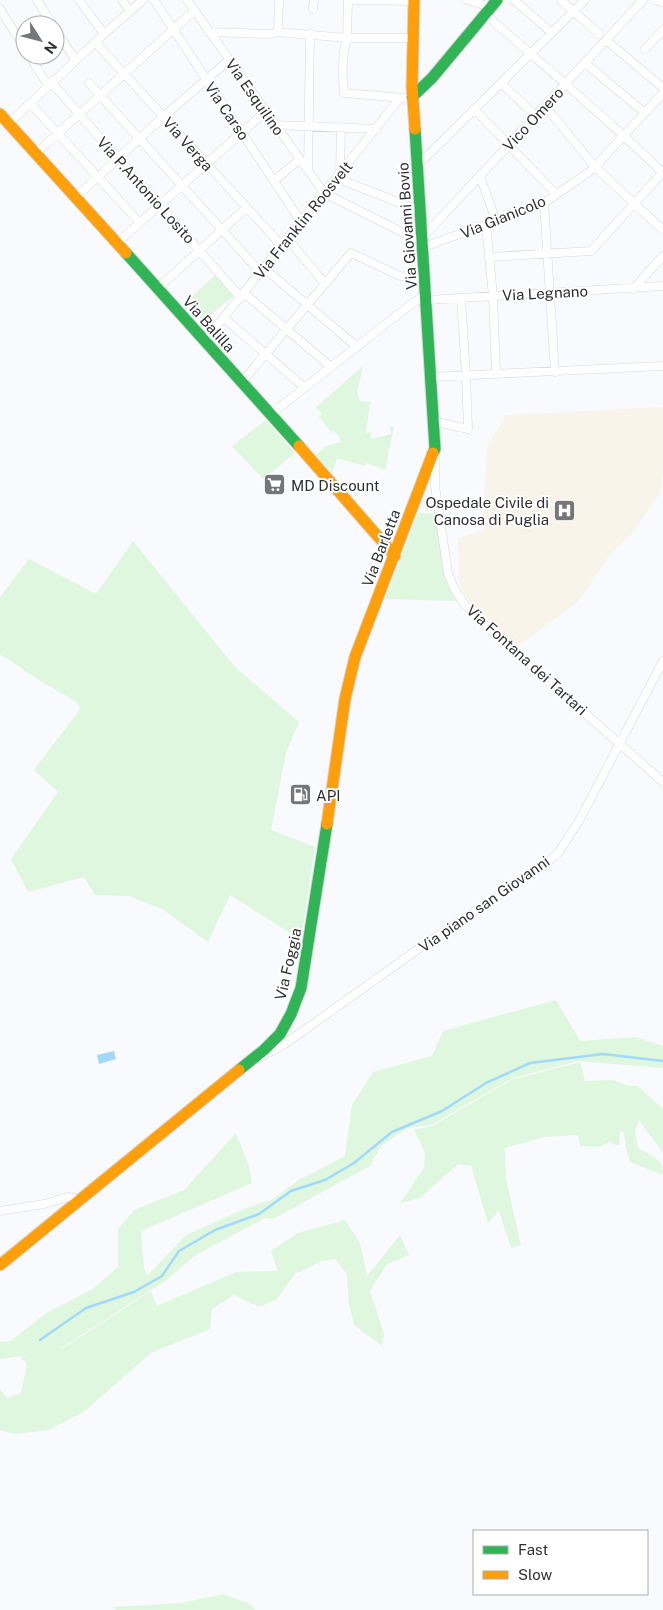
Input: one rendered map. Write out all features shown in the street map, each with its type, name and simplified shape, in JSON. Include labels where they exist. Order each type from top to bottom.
[{"type":"main road","name":"Via Giovanni Bovio","points":[[414,1],[412,97],[424,242],[435,449]]},
{"type":"main road","points":[[412,97],[432,78],[491,7]]},
{"type":"main road","name":"Via Balilla","points":[[0,114],[271,414],[395,556]]},
{"type":"main road","name":"Via Barletta","points":[[354,657],[395,556],[435,449]]},
{"type":"main road","name":"Via Foggia","points":[[0,1265],[253,1060],[280,1034],[291,1014],[301,988],[324,849],[345,700],[354,657]]},
{"type":"street","points":[[37,0],[46,15]]},
{"type":"street","points":[[79,0],[104,34]]},
{"type":"street","points":[[122,0],[130,11]]},
{"type":"street","points":[[9,124],[95,42],[143,0]]},
{"type":"street","name":"Via Carso","points":[[154,0],[172,30],[301,222]]},
{"type":"street","name":"Via Esquilino","points":[[187,0],[324,193]]},
{"type":"street","points":[[278,32],[279,0]]},
{"type":"street","points":[[313,10],[314,0]]},
{"type":"street","points":[[412,97],[400,98],[344,93],[343,79],[348,0],[414,1]]},
{"type":"street","points":[[468,0],[491,7],[530,54],[625,135],[663,172],[591,251],[489,256]]},
{"type":"street","points":[[514,0],[552,33]]},
{"type":"street","points":[[561,0],[599,34]]},
{"type":"street","points":[[418,165],[585,0]]},
{"type":"street","name":"Vico Omero","points":[[424,242],[480,176],[643,0]]},
{"type":"street","points":[[654,0],[663,2]]},
{"type":"street","points":[[0,9],[15,33]]},
{"type":"street","points":[[36,153],[194,11]]},
{"type":"street","points":[[645,49],[663,30]]},
{"type":"street","points":[[209,32],[270,34],[278,32],[347,38],[412,38]]},
{"type":"street","points":[[308,170],[310,34]]},
{"type":"street","points":[[606,40],[663,88]]},
{"type":"street","name":"Via Verga","points":[[95,42],[282,246]]},
{"type":"street","points":[[65,44],[76,60]]},
{"type":"street","points":[[76,197],[163,117],[229,60]]},
{"type":"street","points":[[585,63],[645,113]]},
{"type":"street","name":"Via P.Antonio Losito","points":[[36,65],[50,84],[243,295],[287,329],[331,367]]},
{"type":"street","points":[[501,83],[536,116]]},
{"type":"street","points":[[89,84],[221,229],[263,270],[308,304],[357,347]]},
{"type":"street","name":"Via Gianicolo","points":[[424,242],[486,225],[544,203],[595,167],[663,93]]},
{"type":"street","name":"Via Franklin Roosvelt","points":[[204,342],[400,98]]},
{"type":"street","points":[[30,103],[140,223]]},
{"type":"street","points":[[545,106],[595,167],[663,230]]},
{"type":"street","points":[[474,109],[556,194]]},
{"type":"street","points":[[117,243],[266,111]]},
{"type":"street","points":[[276,125],[376,129]]},
{"type":"street","points":[[341,127],[338,176],[421,211]]},
{"type":"street","points":[[274,181],[300,159]]},
{"type":"street","points":[[480,176],[496,221]]},
{"type":"street","points":[[324,193],[424,242]]},
{"type":"street","points":[[544,203],[555,372]]},
{"type":"street","points":[[157,289],[246,208]]},
{"type":"street","points":[[486,225],[493,296],[496,374]]},
{"type":"street","points":[[288,238],[325,284]]},
{"type":"street","points":[[242,382],[351,253],[400,276],[426,278]]},
{"type":"street","points":[[633,289],[663,256]]},
{"type":"street","name":"Via Legnano","points":[[426,298],[460,298],[663,286]]},
{"type":"street","points":[[271,414],[410,304],[426,298]]},
{"type":"street","points":[[433,421],[468,429],[460,298]]},
{"type":"street","points":[[224,318],[305,388]]},
{"type":"street","points":[[431,377],[663,366]]},
{"type":"street","name":"Via Fontana dei Tartari","points":[[435,449],[435,486],[448,573],[454,588],[463,602],[478,619],[663,782]]},
{"type":"street","name":"Via piano san Giovanni","points":[[253,1060],[282,1046],[424,946],[542,867],[559,852],[580,819],[663,661]]},
{"type":"street","points":[[0,1211],[48,1203],[68,1197],[74,1198],[78,1202]]},
{"type":"shaded area","name":"Ospedale Civile di Canosa di Puglia","points":[[663,407],[661,491],[632,534],[611,553],[578,602],[517,647],[469,601],[459,582],[458,538],[483,531],[487,447],[506,415]]},
{"type":"green space","points":[[216,274],[234,296],[203,321],[186,302]]},
{"type":"green space","points":[[363,366],[357,392],[360,401],[370,402],[366,433],[371,432],[371,439],[391,434],[390,427],[394,427],[385,470],[366,463],[365,466],[337,458],[332,473],[315,456],[326,446],[341,442],[339,436],[334,431],[332,433],[319,417],[322,414],[316,407]]},
{"type":"green space","points":[[266,420],[295,453],[263,479],[232,446]]},
{"type":"green space","points":[[418,513],[439,514],[449,582],[458,601],[385,599]]},
{"type":"green space","points":[[133,541],[235,667],[299,722],[286,753],[271,830],[315,847],[301,940],[230,895],[208,942],[162,909],[129,896],[95,895],[84,877],[28,892],[11,859],[58,792],[34,770],[81,708],[75,701],[37,679],[0,654],[0,597],[29,559],[96,594]]},
{"type":"green space","points":[[556,1000],[580,1041],[636,1037],[663,1046],[663,1068],[578,1061],[513,1078],[431,1125],[408,1128],[381,1146],[370,1166],[273,1219],[265,1218],[196,1255],[168,1279],[61,1348],[151,1291],[157,1306],[236,1272],[278,1271],[271,1251],[298,1233],[345,1220],[360,1243],[367,1276],[400,1235],[409,1255],[387,1264],[370,1291],[384,1334],[382,1346],[355,1326],[349,1306],[347,1274],[335,1259],[322,1261],[295,1274],[276,1300],[259,1307],[234,1295],[212,1309],[210,1329],[151,1353],[85,1411],[49,1430],[15,1434],[0,1430],[0,1389],[7,1398],[21,1393],[27,1364],[20,1357],[28,1355],[0,1359],[0,1342],[11,1341],[45,1314],[93,1289],[118,1267],[118,1229],[134,1210],[184,1190],[236,1133],[249,1166],[252,1183],[141,1231],[144,1267],[147,1276],[186,1235],[247,1208],[271,1200],[299,1180],[345,1156],[352,1105],[373,1072],[432,1056],[443,1031]]},
{"type":"green space","points":[[580,1062],[585,1081],[612,1080],[629,1086],[638,1086],[663,1109],[663,1153],[639,1120],[635,1131],[638,1148],[659,1161],[663,1175],[630,1162],[624,1132],[620,1130],[619,1145],[612,1144],[610,1141],[600,1147],[580,1146],[578,1135],[544,1137],[505,1148],[506,1180],[521,1245],[511,1248],[499,1211],[488,1223],[471,1166],[458,1164],[420,1198],[400,1203],[424,1168],[425,1153],[414,1130],[432,1126],[513,1079]]},
{"type":"green space","points":[[223,1594],[248,1603],[256,1610],[116,1610],[112,1607],[182,1603]]},
{"type":"water","points":[[114,1051],[116,1059],[99,1064],[97,1055]]},
{"type":"waterway","points":[[40,1340],[86,1308],[134,1292],[162,1276],[179,1251],[215,1230],[259,1214],[291,1191],[325,1180],[354,1163],[392,1132],[442,1111],[486,1083],[530,1063],[603,1054],[663,1061]]},
{"type":"traffic: fast","points":[[412,97],[432,78],[497,0]]},
{"type":"traffic: fast","points":[[415,129],[435,449],[433,453]]},
{"type":"traffic: fast","points":[[126,253],[299,446]]},
{"type":"traffic: fast","points":[[239,1070],[280,1034],[291,1014],[301,988],[327,824]]},
{"type":"traffic: slow","points":[[414,0],[412,87],[415,129]]},
{"type":"traffic: slow","points":[[0,114],[126,253]]},
{"type":"traffic: slow","points":[[299,446],[395,556]]},
{"type":"traffic: slow","points":[[327,824],[345,699],[355,657],[433,453]]},
{"type":"traffic: slow","points":[[0,1265],[239,1070]]},
{"type":"place","name":"MD Discount","points":[[275,485]]},
{"type":"place","name":"Ospedale Civile di Canosa di Puglia","points":[[565,511]]},
{"type":"place","name":"API","points":[[300,795]]}]
